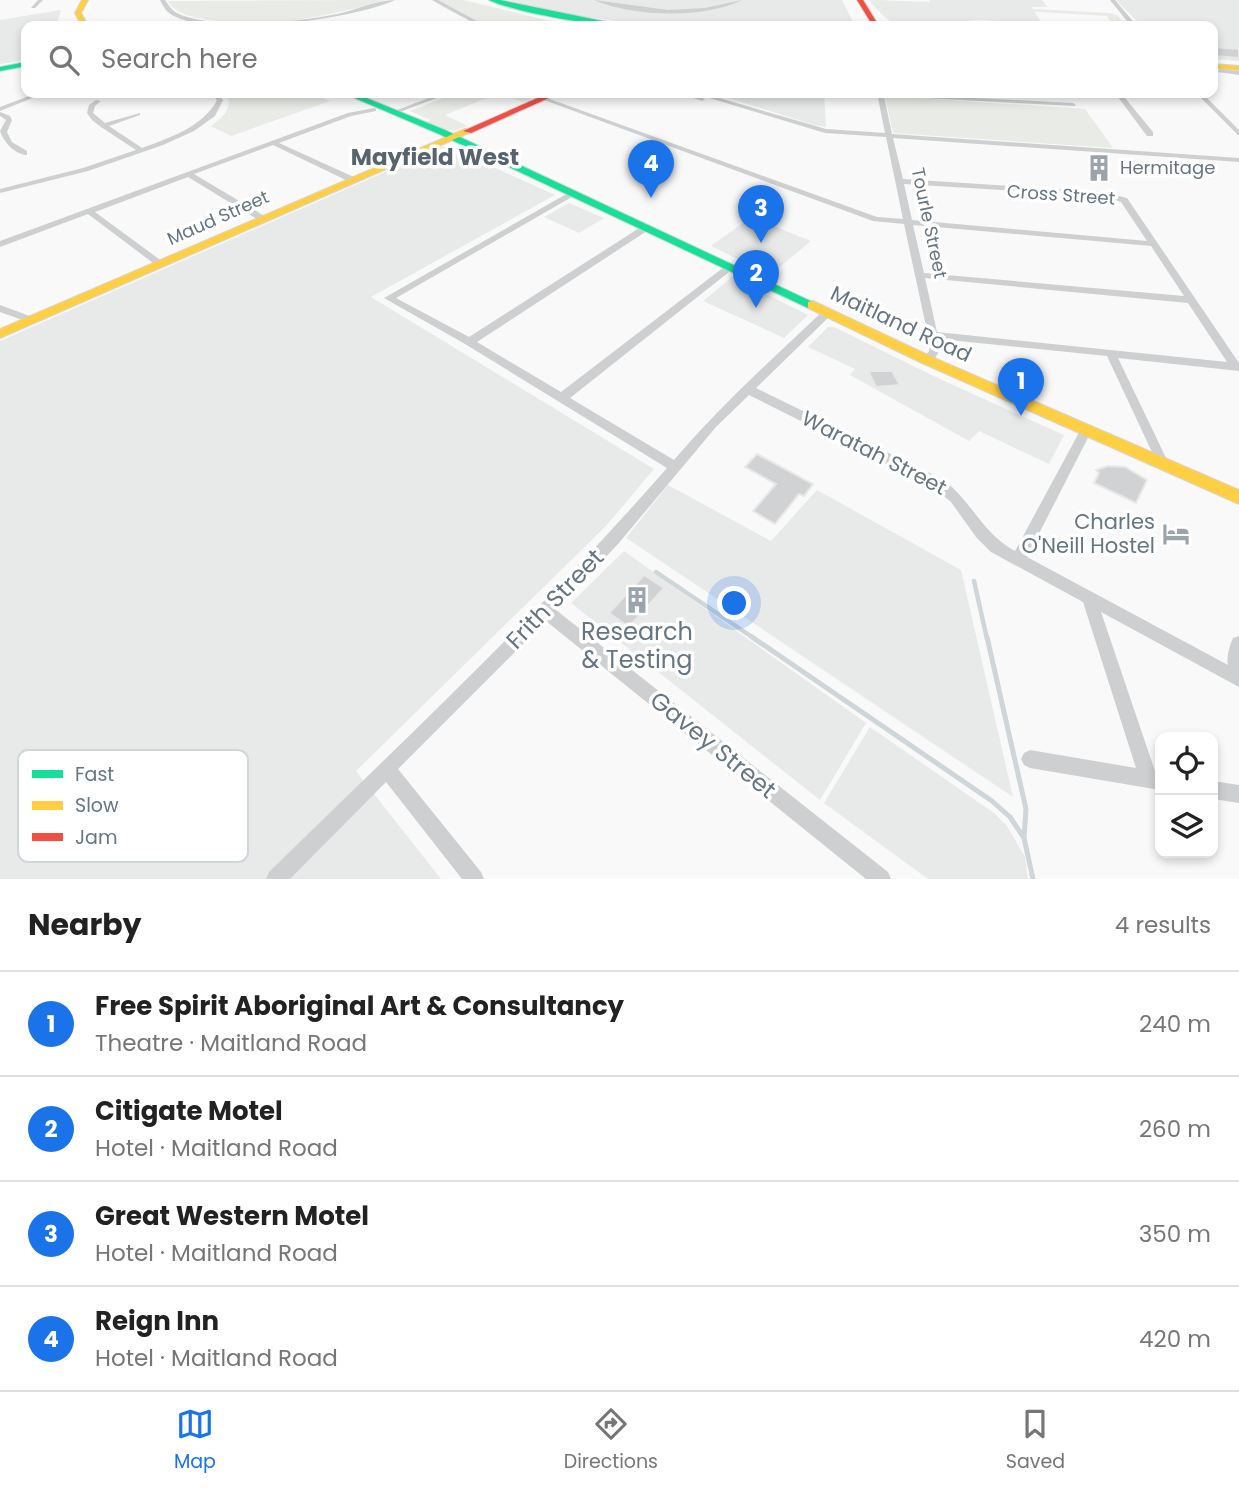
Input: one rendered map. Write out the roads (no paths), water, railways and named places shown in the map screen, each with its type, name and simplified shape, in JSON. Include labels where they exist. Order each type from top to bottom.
[{"type":"main road","points":[[80,21],[78,13],[85,0]]},
{"type":"main road","points":[[95,21],[91,15],[96,0]]},
{"type":"main road","points":[[479,0],[585,21]]},
{"type":"main road","points":[[492,0],[587,21]]},
{"type":"main road","points":[[854,0],[865,21]]},
{"type":"main road","points":[[860,0],[873,21]]},
{"type":"main road","points":[[0,68],[21,64]]},
{"type":"main road","points":[[1218,67],[1239,68]]},
{"type":"main road","name":"Maitland Road","points":[[344,98],[448,139],[573,194],[927,360],[1239,497]]},
{"type":"main road","name":"Maitland Road","points":[[360,98],[448,139]]},
{"type":"main road","name":"Maud Street","points":[[0,334],[537,98]]},
{"type":"street","points":[[33,7],[41,0]]},
{"type":"street","points":[[162,0],[167,9],[192,19],[216,21]]},
{"type":"street","points":[[295,21],[336,16],[393,0]]},
{"type":"street","points":[[434,0],[474,21]]},
{"type":"street","points":[[596,0],[629,8],[671,11],[708,8],[740,0]]},
{"type":"street","points":[[1112,0],[1130,21]]},
{"type":"street","points":[[0,111],[30,98]]},
{"type":"street","points":[[0,191],[57,179],[186,134],[207,122],[220,105],[216,98]]},
{"type":"street","points":[[394,112],[433,98]]},
{"type":"street","points":[[551,98],[867,216],[1154,244],[1237,369]]},
{"type":"street","points":[[698,98],[815,134],[861,138],[867,135]]},
{"type":"street","points":[[712,98],[812,129],[1239,160]]},
{"type":"street","name":"Tourle Street","points":[[881,98],[936,349],[927,360]]},
{"type":"street","points":[[960,98],[1073,105]]},
{"type":"street","points":[[1122,98],[1150,134]]},
{"type":"street","points":[[1204,98],[1239,134]]},
{"type":"street","points":[[98,101],[92,106],[90,113],[94,120],[140,150]]},
{"type":"street","points":[[0,244],[350,114],[374,110]]},
{"type":"street","points":[[0,111],[9,120],[3,132],[9,143],[24,153]]},
{"type":"street","points":[[103,126],[138,114]]},
{"type":"street","points":[[272,142],[353,180]]},
{"type":"street","points":[[188,174],[263,219]]},
{"type":"street","name":"Cross Street","points":[[899,181],[1124,200],[1154,244]]},
{"type":"street","points":[[573,194],[389,298],[469,342],[675,466]]},
{"type":"street","points":[[89,211],[160,264]]},
{"type":"street","points":[[469,342],[647,227]]},
{"type":"street","points":[[562,398],[731,266]]},
{"type":"street","points":[[920,275],[1190,300]]},
{"type":"street","points":[[0,308],[31,320]]},
{"type":"street","name":"Frith Street","points":[[276,879],[545,611],[613,540],[712,424],[827,313]]},
{"type":"street","points":[[933,335],[1237,369]]},
{"type":"street","points":[[1111,354],[1163,464]]},
{"type":"street","name":"Waratah Street","points":[[748,389],[939,484],[959,501],[987,541],[1239,679]]},
{"type":"street","points":[[1018,560],[1086,429]]},
{"type":"street","points":[[1030,759],[1155,781],[1089,598]]},
{"type":"street","name":"Gavey Street","points":[[545,611],[881,879]]},
{"type":"street","points":[[1239,643],[1235,661],[1239,674]]},
{"type":"street","points":[[387,769],[474,879]]},
{"type":"street","points":[[1218,791],[1239,794]]},
{"type":"waterway","points":[[656,572],[755,639]]},
{"type":"waterway","points":[[974,581],[987,639]]},
{"type":"waterway","points":[[752,637],[992,801],[1010,817],[1024,838]]},
{"type":"waterway","points":[[987,637],[1026,809],[1024,838]]},
{"type":"waterway","points":[[1024,838],[1033,879]]},
{"type":"place","name":"Hermitage","points":[[1099,168]]},
{"type":"place","name":"Reign Inn","points":[[651,198]]},
{"type":"place","name":"Great Western Motel","points":[[761,243]]},
{"type":"place","name":"Citigate Motel","points":[[756,308]]},
{"type":"place","name":"Free Spirit Aboriginal Art & Consultancy","points":[[1021,416]]},
{"type":"place","name":"Charles O'Neill Hostel","points":[[1176,534]]},
{"type":"place","name":"Research & Testing","points":[[637,600]]},
{"type":"district","name":"Mayfield West","points":[[435,157]]}]
